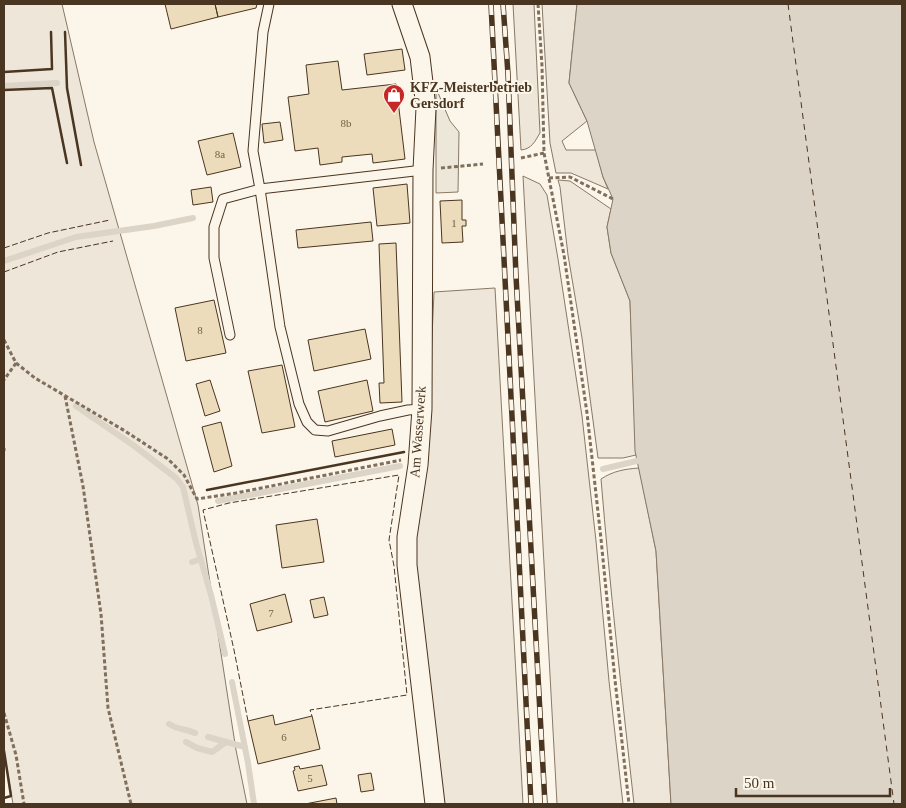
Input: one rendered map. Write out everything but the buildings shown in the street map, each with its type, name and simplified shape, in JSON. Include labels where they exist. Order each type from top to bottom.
[{"type":"street","name":"Am Wasserwerk","points":[[402,4],[420,57],[426,108],[423,170],[422,409],[418,465],[407,537],[407,565],[435,804]]},
{"type":"lane","points":[[269,4],[262,32],[253,151],[280,328],[299,404],[307,422],[315,430],[328,431],[370,418],[422,409]]},
{"type":"lane","points":[[230,335],[214,258],[214,227],[223,199],[260,189],[423,170]]},
{"type":"path","points":[[538,4],[542,66],[544,153],[564,255],[587,413],[629,804]]},
{"type":"path","points":[[521,158],[544,153]]},
{"type":"path","points":[[423,170],[483,164]]},
{"type":"path","points":[[549,178],[570,177],[613,199]]},
{"type":"path","points":[[4,340],[16,364],[35,378],[125,431],[168,459],[184,475],[197,499],[245,492],[401,460],[418,465]]},
{"type":"path","points":[[4,380],[16,364]]},
{"type":"path","points":[[64,395],[83,486],[100,614],[108,708],[131,804]]},
{"type":"path","points":[[4,713],[16,755],[24,804]]},
{"type":"shaded area","points":[[4,4],[62,4],[94,142],[198,505],[236,750],[247,804],[13,804],[4,751]]},
{"type":"shaded area","points":[[513,4],[534,4],[540,133],[531,146],[521,150]]},
{"type":"shaded area","points":[[542,4],[577,4],[569,83],[587,121],[562,141],[566,150],[596,150],[608,189],[571,173],[556,173],[550,143]]},
{"type":"shaded area","points":[[577,4],[902,4],[902,804],[671,804],[656,551],[635,451],[630,301],[611,253],[607,227],[613,199],[603,177],[587,121],[569,83]]},
{"type":"shaded area","points":[[436,88],[450,121],[459,132],[458,192],[436,193]]},
{"type":"shaded area","points":[[523,176],[540,184],[547,195],[558,259],[582,416],[623,804],[557,804]]},
{"type":"shaded area","points":[[558,180],[570,181],[611,209],[607,227],[611,253],[630,301],[636,455],[623,458],[598,458]]},
{"type":"shaded area","points":[[495,288],[523,804],[443,804],[414,566],[415,534],[429,406],[434,292]]},
{"type":"shaded area","points":[[639,468],[656,551],[671,804],[634,804],[608,561],[601,479],[619,471]]},
{"type":"waterway","points":[[4,86],[57,83]]},
{"type":"waterway","points":[[4,261],[76,237],[154,226],[193,218]]},
{"type":"waterway","points":[[76,406],[133,445],[176,478],[183,487],[225,654]]},
{"type":"waterway","points":[[603,469],[645,459]]},
{"type":"waterway","points":[[218,501],[400,466]]},
{"type":"waterway","points":[[192,562],[201,559]]},
{"type":"waterway","points":[[232,682],[254,804]]},
{"type":"waterway","points":[[169,724],[195,733]]},
{"type":"waterway","points":[[208,737],[245,747]]},
{"type":"waterway","points":[[186,742],[197,748],[212,752],[226,742]]},
{"type":"ferry route","points":[[788,4],[894,804]]},
{"type":"railway","points":[[491,4],[531,804]]},
{"type":"railway","points":[[503,4],[545,804]]},
{"type":"fence","points":[[4,248],[48,233],[110,220]]},
{"type":"fence","points":[[4,272],[58,252],[113,241]]},
{"type":"fence","points":[[248,721],[203,510],[229,503],[399,475],[389,540],[394,566],[407,695],[310,710],[312,716]]},
{"type":"wall","points":[[4,72],[52,69],[51,32]]},
{"type":"wall","points":[[65,32],[67,88],[81,165]]},
{"type":"wall","points":[[4,90],[52,88],[67,163]]},
{"type":"wall","points":[[207,490],[404,452]]},
{"type":"wall","points":[[4,751],[11,796],[4,798]]},
{"type":"place","name":"KFZ-Meisterbetrieb Gersdorf","points":[[394,114]]}]
